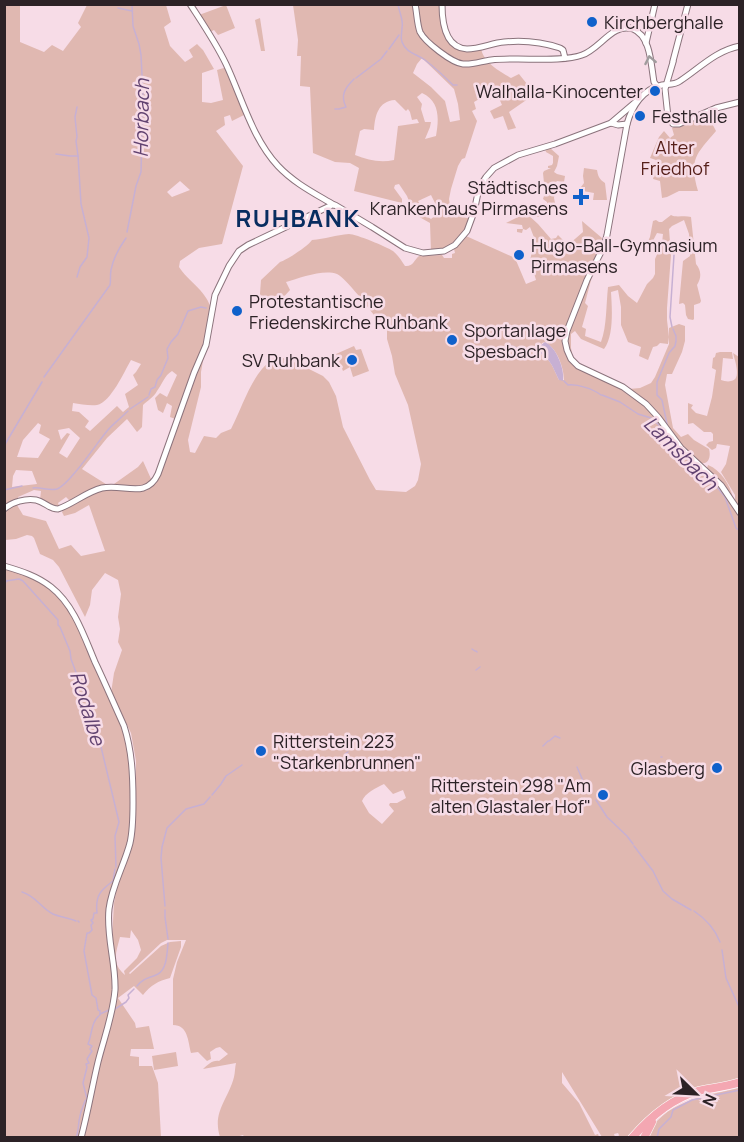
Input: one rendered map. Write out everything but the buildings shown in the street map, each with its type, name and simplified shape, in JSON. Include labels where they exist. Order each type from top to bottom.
[{"type":"highway","points":[[632,1137],[667,1106],[689,1094],[740,1084]]},
{"type":"highway","points":[[640,1137],[652,1120]]},
{"type":"main road","points":[[190,4],[223,57],[268,155],[279,167],[294,181],[331,204],[405,248],[423,253],[444,251],[455,246],[467,231],[473,215],[478,188],[494,168],[515,156],[618,124],[638,100],[656,85],[677,83],[708,59],[740,46]]},
{"type":"main road","points":[[415,4],[422,35],[453,61],[466,64],[489,60],[577,57],[587,54],[621,28],[631,29],[646,37]]},
{"type":"main road","points":[[442,4],[446,32],[461,48],[470,49],[500,43],[531,41],[561,48],[565,58]]},
{"type":"main road","points":[[655,4],[646,37],[656,85]]},
{"type":"main road","points":[[688,4],[665,85],[669,119],[673,124],[679,124],[712,109],[740,102]]},
{"type":"main road","points":[[631,108],[618,124],[607,235],[567,331],[565,341],[567,350],[571,359],[578,366],[623,387],[646,404],[678,444],[721,485],[740,513]]},
{"type":"main road","points":[[4,509],[15,502],[34,500],[58,509],[102,488],[139,489],[153,482],[158,474],[195,368],[206,345],[215,295],[231,263],[248,244],[331,204]]},
{"type":"main road","points":[[4,566],[43,581],[69,607],[124,726],[132,758],[131,833],[128,849],[113,891],[108,916],[115,981],[114,998],[81,1137]]},
{"type":"green space","points":[[5,5],[20,5],[20,42],[44,52],[52,45],[63,51],[81,27],[78,23],[87,5],[166,5],[171,22],[164,27],[170,46],[185,62],[193,57],[189,50],[197,44],[214,69],[202,73],[202,102],[211,103],[223,100],[217,70],[227,67],[246,114],[232,121],[230,115],[224,117],[225,125],[216,131],[243,166],[222,244],[199,248],[180,261],[179,267],[208,300],[210,306],[201,387],[188,440],[190,452],[195,453],[204,436],[216,438],[231,429],[253,383],[262,369],[276,355],[323,376],[329,382],[336,396],[343,427],[376,490],[406,492],[415,486],[421,464],[408,405],[395,374],[387,331],[355,291],[337,274],[318,273],[286,282],[290,290],[280,301],[269,296],[264,308],[259,307],[261,280],[280,262],[312,240],[353,235],[393,251],[405,266],[408,266],[419,256],[442,255],[444,258],[452,258],[452,254],[455,253],[454,249],[466,236],[515,258],[526,284],[536,280],[530,260],[535,240],[530,227],[526,230],[522,225],[506,223],[526,213],[551,239],[558,235],[568,245],[583,232],[582,221],[602,238],[585,303],[588,306],[582,327],[586,329],[585,336],[601,342],[608,287],[619,285],[637,303],[655,274],[655,259],[663,234],[657,233],[647,252],[645,254],[643,252],[650,237],[653,221],[662,222],[671,215],[691,217],[696,264],[700,274],[697,285],[701,301],[694,305],[694,319],[688,319],[685,305],[679,304],[683,261],[690,256],[689,234],[684,220],[669,229],[671,255],[667,320],[669,337],[669,328],[679,324],[685,326],[685,341],[672,374],[667,374],[665,385],[673,428],[681,437],[688,434],[709,449],[709,459],[706,463],[701,463],[739,515],[739,1079],[684,1094],[630,1137],[618,1137],[618,1133],[614,1134],[615,1137],[602,1137],[562,1072],[562,1083],[579,1103],[595,1135],[598,1134],[599,1137],[245,1138],[243,1135],[220,1137],[219,1113],[234,1077],[236,1063],[203,1069],[228,1054],[220,1047],[216,1048],[210,1052],[211,1059],[207,1061],[198,1052],[191,1053],[184,1031],[173,1025],[173,979],[186,940],[167,940],[129,973],[161,946],[181,941],[170,978],[155,984],[143,995],[134,986],[118,998],[136,1028],[149,1026],[154,1049],[131,1049],[130,1056],[139,1057],[139,1066],[152,1066],[158,1083],[161,1137],[83,1137],[90,1113],[96,1075],[80,1137],[5,1138],[5,567],[45,584],[63,600],[74,618],[123,727],[130,756],[131,820],[127,849],[109,902],[112,940],[117,887],[130,850],[136,821],[136,761],[131,733],[111,693],[114,673],[122,650],[118,642],[121,594],[118,580],[105,573],[92,590],[90,605],[85,617],[59,567],[53,560],[40,554],[32,536],[5,540]],"holes":[[[180,181],[190,190],[172,197],[167,192]],[[618,290],[621,325],[628,342],[641,347],[639,356],[648,360],[653,347],[660,343],[668,344],[669,337],[669,344],[651,383],[640,388],[629,389],[579,368],[573,359],[571,334],[575,331],[581,339],[604,349],[611,329],[611,292]],[[545,342],[559,359],[564,380],[559,380],[546,357],[537,352]],[[131,360],[141,364],[133,375],[138,385],[125,394],[129,407],[123,412],[117,406],[90,431],[85,427],[89,421],[79,412],[72,411],[73,403],[97,405],[112,393]],[[172,371],[177,375],[167,397],[160,393],[155,398],[158,410],[163,413],[167,403],[172,406],[170,417],[178,420],[158,477],[145,491],[112,488],[97,491],[109,486],[82,469],[107,438],[127,419],[137,432],[142,427],[143,405],[154,395],[165,377]],[[38,423],[41,425],[39,433],[50,439],[38,458],[17,457],[23,440]],[[69,428],[80,438],[67,458],[59,453],[70,434],[67,433],[61,440],[58,430]],[[16,470],[32,471],[37,484],[12,487],[13,476]],[[34,490],[41,491],[40,500],[56,509],[60,508],[58,503],[66,497],[71,502],[89,494],[62,512],[64,516],[89,505],[105,551],[81,556],[71,545],[59,549],[46,521],[23,515],[17,505],[18,497]],[[384,784],[393,794],[403,790],[406,798],[397,803],[390,803],[394,811],[382,824],[369,813],[362,801],[374,789]],[[131,930],[141,950],[137,958],[124,971],[125,975],[116,962],[120,937],[130,938]]]},
{"type":"green space","points":[[226,5],[235,28],[218,35],[214,30],[210,32],[199,15]]},
{"type":"green space","points":[[293,5],[440,5],[442,26],[449,41],[459,46],[481,48],[485,58],[492,66],[511,78],[519,74],[535,94],[509,112],[516,128],[508,130],[503,116],[494,119],[490,111],[502,105],[498,96],[489,100],[486,95],[474,102],[476,109],[472,111],[477,121],[465,158],[458,166],[449,199],[451,213],[471,219],[464,234],[447,249],[431,252],[430,223],[414,214],[399,184],[394,188],[402,199],[402,203],[354,191],[359,168],[350,163],[335,162],[313,153],[310,87],[300,86],[301,56],[297,56],[298,40]],"holes":[[[422,58],[454,89],[460,120],[450,122],[445,101],[413,73]],[[422,93],[428,96],[435,106],[438,117],[436,136],[425,139],[431,122],[425,122],[421,109],[422,104],[417,97]],[[395,100],[406,111],[408,109],[412,120],[417,119],[419,123],[398,126],[394,160],[374,161],[355,155],[360,131],[374,130],[378,110],[389,101]],[[431,195],[437,214],[431,219],[428,217],[418,201]]]},
{"type":"green space","points":[[260,18],[265,51],[261,51],[255,20]]},
{"type":"green space","name":"Alter Friedhof","points":[[706,112],[716,131],[699,152],[694,164],[698,191],[679,191],[662,198],[660,181],[653,179],[656,160],[650,158],[659,137],[664,131],[670,138],[674,135],[672,128]]},
{"type":"green space","points":[[550,148],[559,156],[554,172],[565,176],[564,182],[555,183],[558,186],[564,185],[562,191],[555,191],[555,203],[552,210],[538,217],[529,210],[531,207],[541,210],[547,205],[543,199],[545,193],[543,173],[551,168],[548,166],[553,163],[553,156],[545,149]]},
{"type":"green space","points":[[584,168],[597,170],[599,177],[605,183],[607,200],[593,200],[594,193],[583,191],[581,187],[584,183]]},
{"type":"green space","name":"SV Ruhbank","points":[[354,346],[356,350],[361,349],[369,371],[353,377],[350,367],[343,371],[336,354]]},
{"type":"green space","points":[[732,352],[733,359],[723,358],[721,380],[723,381],[731,381],[736,377],[737,370],[733,353],[739,357],[739,509],[735,495],[721,472],[726,464],[730,446],[717,444],[712,450],[706,445],[713,441],[713,434],[704,432],[693,423],[688,424],[688,403],[693,405],[691,408],[696,413],[707,416],[716,370],[712,368],[713,358],[716,353]]},
{"type":"green space","points":[[143,461],[152,481],[141,488],[114,486],[114,484]]},
{"type":"green space","points":[[708,465],[724,478],[733,498],[707,468]]},
{"type":"green space","points":[[176,1052],[178,1066],[154,1070],[152,1056]]},
{"type":"green space","points":[[739,1088],[739,1137],[646,1138],[653,1126],[674,1108],[699,1098]]},
{"type":"shaded area","points":[[545,342],[559,359],[563,381],[559,380],[549,360],[537,352]]},
{"type":"waterway","name":"Horbach","points":[[127,232],[141,172],[143,95],[141,55],[133,26],[132,4]]},
{"type":"waterway","points":[[398,4],[402,22],[401,38],[404,46],[422,58],[453,85],[457,85]]},
{"type":"waterway","points":[[118,8],[132,11]]},
{"type":"waterway","points":[[389,49],[399,35]]},
{"type":"waterway","points":[[356,78],[381,59],[387,51]]},
{"type":"waterway","points":[[339,109],[346,107],[343,99],[344,92],[354,79]]},
{"type":"waterway","points":[[77,107],[75,117],[78,156]]},
{"type":"waterway","points":[[56,154],[78,156],[81,204],[89,238],[87,257],[77,277]]},
{"type":"waterway","name":"Horbach","points":[[44,377],[110,285],[113,261],[126,238]]},
{"type":"waterway","points":[[672,327],[670,317],[674,255]]},
{"type":"waterway","points":[[149,395],[168,358],[167,349],[178,334],[188,311],[201,307],[206,308]]},
{"type":"waterway","points":[[667,424],[662,400],[657,395],[657,382],[669,353],[675,346],[676,336],[673,329]]},
{"type":"waterway","name":"Lamsbach","points":[[511,346],[520,349],[539,348]]},
{"type":"waterway","name":"Lamsbach","points":[[564,381],[568,385],[585,387],[601,395]]},
{"type":"waterway","name":"Horbach","points":[[4,446],[42,382]]},
{"type":"waterway","name":"Lamsbach","points":[[602,395],[620,402],[638,414],[651,418],[659,425],[681,454],[710,478],[725,497],[736,528],[740,531]]},
{"type":"waterway","points":[[130,409],[148,397]]},
{"type":"waterway","points":[[33,488],[57,489],[62,486],[107,431],[128,411]]},
{"type":"waterway","points":[[4,490],[22,486]]},
{"type":"waterway","name":"Rodalbe","points":[[6,581],[19,579],[23,581],[58,620],[58,625],[70,651],[96,726],[119,822],[115,836],[116,867]]},
{"type":"waterway","points":[[476,670],[480,667]]},
{"type":"waterway","points":[[549,741],[555,736],[560,738]]},
{"type":"waterway","points":[[543,746],[548,741]]},
{"type":"waterway","points":[[260,755],[261,751]]},
{"type":"waterway","points":[[212,795],[226,776],[242,765]]},
{"type":"waterway","points":[[577,767],[587,790]]},
{"type":"waterway","points":[[165,906],[161,858],[167,828],[186,809],[204,804],[210,797]]},
{"type":"waterway","points":[[596,800],[607,817],[633,844]]},
{"type":"waterway","points":[[634,846],[653,871],[663,891],[691,910]]},
{"type":"waterway","name":"Rodalbe","points":[[76,1138],[81,1112],[87,1099],[83,1083],[86,1064],[89,1063],[87,1059],[92,1051],[90,1049],[92,1046],[88,1044],[93,1024],[100,1015],[96,998],[92,995],[84,951],[87,933],[92,930],[91,920],[94,913],[97,913],[98,897],[102,890],[113,881],[115,869]]},
{"type":"waterway","points":[[22,892],[31,896],[53,914],[76,921]]},
{"type":"waterway","points":[[165,910],[168,939]]},
{"type":"waterway","points":[[694,911],[710,925],[720,942]]},
{"type":"waterway","points":[[137,986],[161,972],[166,960],[168,943]]},
{"type":"waterway","points":[[722,950],[726,978],[740,1009]]},
{"type":"waterway","points":[[115,1009],[126,1002],[128,995],[134,989]]},
{"type":"waterway","points":[[100,1014],[109,1010]]},
{"type":"waterway","name":"Lamsbach","points":[[657,1138],[659,1129],[671,1117],[673,1110],[692,1100],[740,1090]]},
{"type":"place","name":"Kirchberghalle","points":[[592,22]]},
{"type":"place","name":"Walhalla-Kinocenter","points":[[655,91]]},
{"type":"place","name":"Festhalle","points":[[640,116]]},
{"type":"place","name":"Städtisches Krankenhaus Pirmasens","points":[[581,197]]},
{"type":"place","name":"Hugo-Ball-Gymnasium Pirmasens","points":[[519,255]]},
{"type":"place","name":"Protestantische Friedenskirche Ruhbank","points":[[237,311]]},
{"type":"place","name":"Sportanlage Spesbach","points":[[452,340]]},
{"type":"place","name":"SV Ruhbank","points":[[352,360]]},
{"type":"place","name":"Ritterstein 223 \"Starkenbrunnen\"","points":[[261,751]]},
{"type":"place","name":"Glasberg","points":[[717,768]]},
{"type":"place","name":"Ritterstein 298 \"Am alten Glastaler Hof\"","points":[[603,795]]},
{"type":"district","name":"RUHBANK","points":[[298,217]]}]
